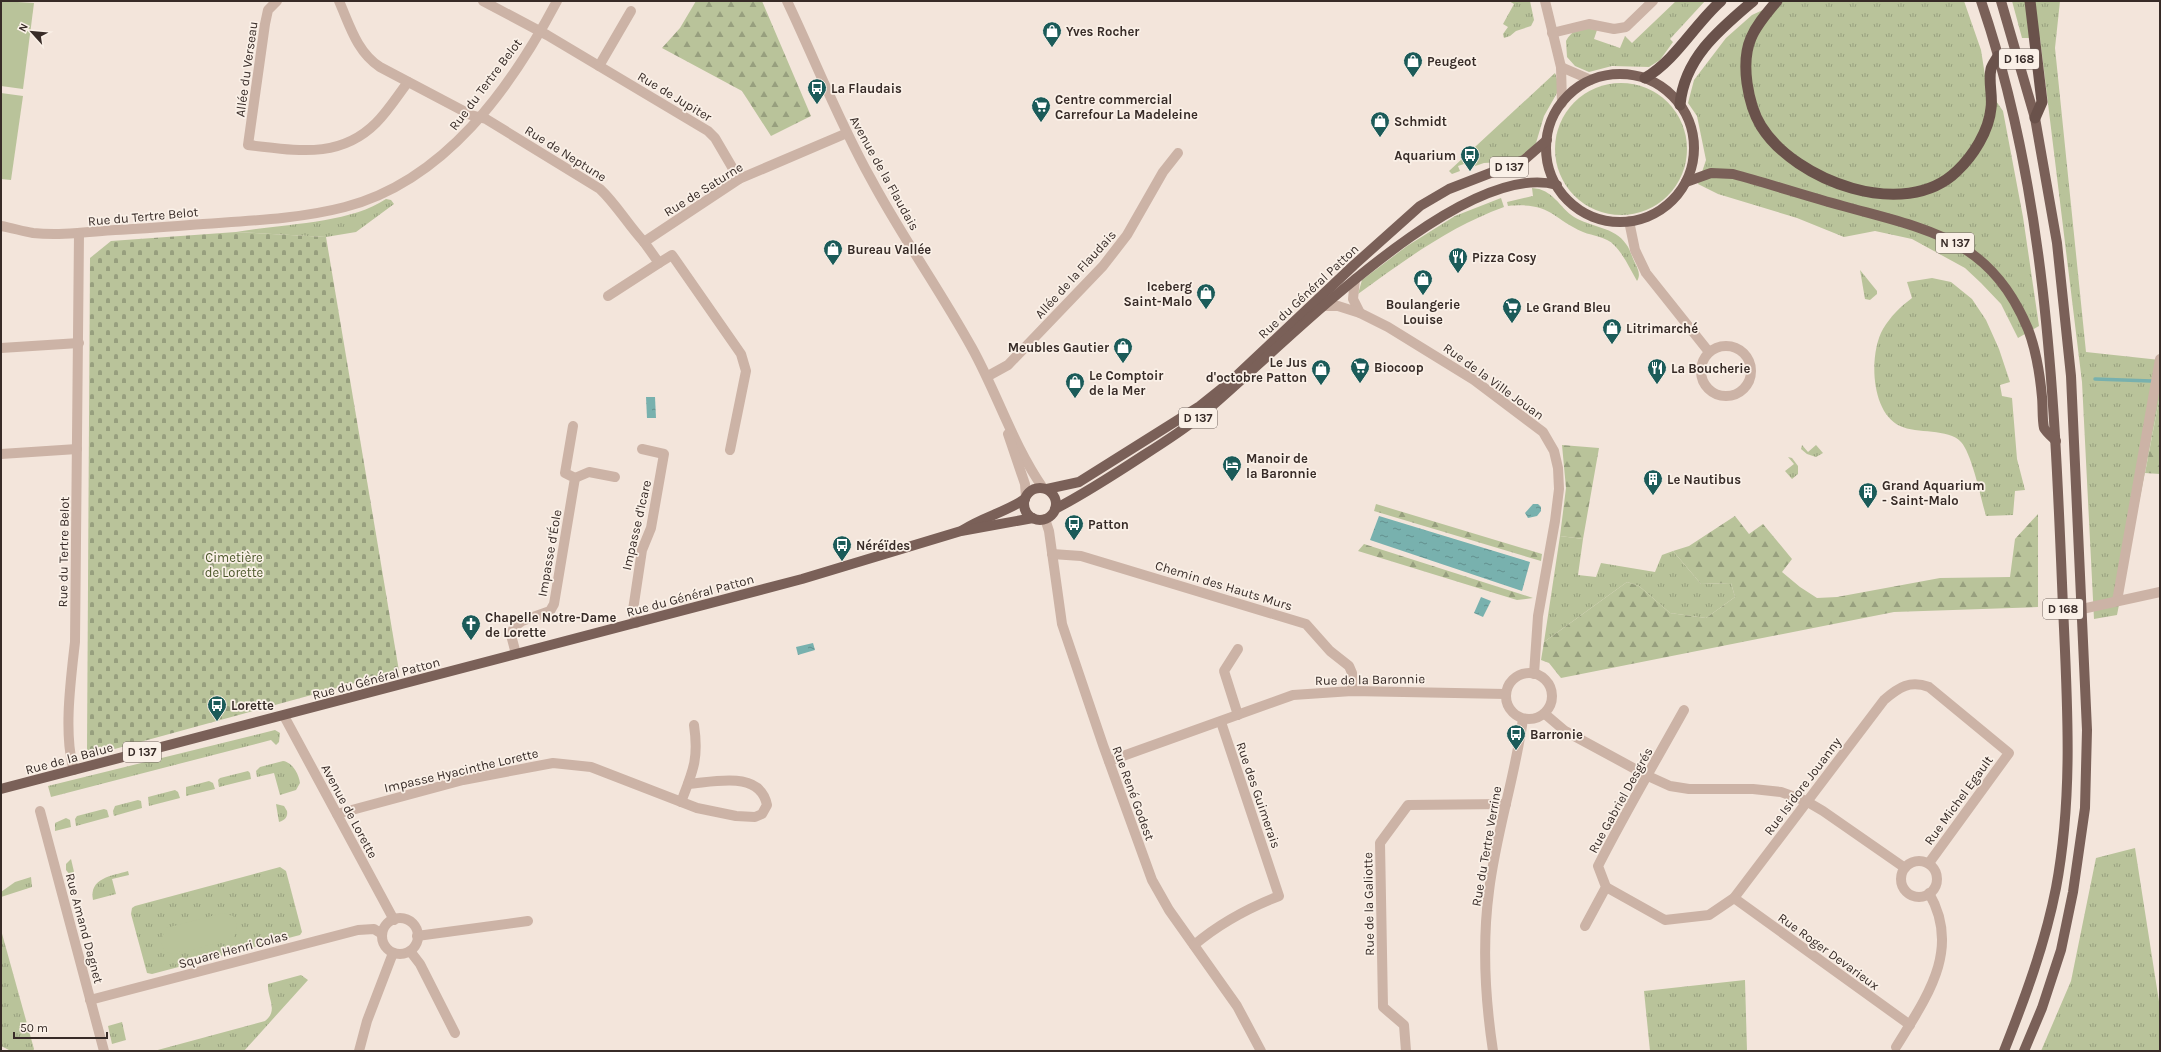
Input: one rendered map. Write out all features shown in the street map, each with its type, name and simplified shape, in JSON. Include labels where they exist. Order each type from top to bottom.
[{"type":"highway","points":[[1645,78],[1661,68],[1696,26],[1721,1]]},
{"type":"highway","points":[[1680,105],[1684,83],[1697,56],[1729,21],[1753,1]]},
{"type":"highway","points":[[1777,1],[1759,23],[1750,39],[1746,54],[1746,72],[1754,111],[1760,125],[1772,140],[1792,158],[1817,174],[1849,187],[1879,194],[1907,195],[1935,188],[1957,171],[1981,141],[1991,109],[1991,69],[1998,56]]},
{"type":"highway","points":[[2030,1],[2042,102],[2035,118]]},
{"type":"main road","name":"D 168","points":[[1981,1],[2009,94],[2024,160],[2036,234],[2056,441],[2068,723],[2067,805],[2056,888],[2042,946],[2004,1051]]},
{"type":"main road","name":"D 168","points":[[2001,1],[2035,118],[2056,243],[2071,376],[2087,730],[2085,808],[2080,851],[2061,950],[2042,1008],[2024,1051]]},
{"type":"main road","points":[[1621,74],[1645,78],[1664,89],[1680,105],[1690,123],[1694,143],[1693,163],[1686,182],[1672,201],[1659,211],[1644,218],[1629,221],[1606,220],[1591,216],[1572,203],[1557,185],[1549,167],[1547,140],[1552,121],[1562,103],[1577,88],[1591,80],[1609,75],[1621,74]]},
{"type":"main road","name":"Rue du Général Patton","points":[[1045,489],[1079,482],[1200,406],[1230,382],[1354,265],[1420,206],[1449,188],[1524,160],[1547,140]]},
{"type":"main road","name":"N 137","points":[[1686,182],[1711,173],[1733,174],[1904,223],[1945,237],[1960,246],[1995,274],[2017,307],[2029,332],[2039,373],[2044,428],[2056,441]]},
{"type":"main road","name":"Rue du Général Patton","points":[[1055,509],[1098,486],[1198,419],[1236,387],[1355,279],[1416,233],[1452,211],[1501,190],[1528,182],[1538,181],[1557,185]]},
{"type":"main road","points":[[1045,489],[1055,498],[1055,509],[1052,514],[1045,519],[1032,518],[1026,511],[1026,498],[1032,490],[1045,489]]},
{"type":"main road","name":"Rue du Général Patton","points":[[961,531],[977,521],[1009,508],[1026,498]]},
{"type":"main road","name":"Rue du Général Patton","points":[[284,716],[802,579],[961,531],[1032,518]]},
{"type":"main road","name":"Rue de la Balue","points":[[1,789],[284,716]]},
{"type":"street","name":"Allée du Verseau","points":[[277,1],[268,10],[265,24],[248,145],[312,152],[334,148],[354,139],[376,123],[408,82]]},
{"type":"street","name":"Rue de Neptune","points":[[339,1],[360,49],[368,59],[471,115],[486,119],[600,189],[612,200],[631,228],[644,242]]},
{"type":"street","name":"Rue de Jupiter","points":[[483,1],[599,66],[708,131],[715,138],[740,179]]},
{"type":"street","name":"Rue du Tertre Belot","points":[[74,770],[69,743],[70,685],[75,642],[79,234],[314,214],[365,201],[399,185],[430,166],[457,142],[479,117],[516,70],[540,32],[557,1]]},
{"type":"street","name":"Avenue de la Flaudais","points":[[787,1],[846,133],[895,222],[949,308],[988,376],[1022,475],[1026,498]]},
{"type":"street","points":[[1545,1],[1561,67],[1562,103]]},
{"type":"street","points":[[1552,33],[1589,24],[1620,30],[1626,27],[1653,1]]},
{"type":"street","points":[[599,66],[631,11]]},
{"type":"street","points":[[1561,67],[1591,80]]},
{"type":"street","name":"Rue de Saturne","points":[[644,242],[740,179],[846,133]]},
{"type":"street","name":"Allée de la Flaudais","points":[[988,376],[1008,365],[1103,266],[1127,235],[1163,172],[1178,153]]},
{"type":"street","points":[[1629,221],[1635,250],[1646,273],[1709,352]]},
{"type":"street","points":[[1,226],[33,232],[79,234]]},
{"type":"street","points":[[644,242],[659,263]]},
{"type":"street","points":[[608,296],[672,255],[741,354],[746,372],[730,450]]},
{"type":"street","points":[[1355,279],[1353,299],[1360,313]]},
{"type":"street","name":"Rue de la Ville Jouan","points":[[1324,306],[1338,306],[1360,313],[1426,348],[1474,380],[1543,432],[1554,451],[1558,468],[1559,489],[1555,521],[1538,616],[1534,674]]},
{"type":"street","points":[[1,348],[79,343]]},
{"type":"street","points":[[1726,346],[1737,348],[1745,355],[1750,365],[1751,373],[1748,384],[1743,390],[1733,395],[1723,396],[1713,393],[1705,386],[1702,379],[1701,368],[1704,358],[1709,352],[1715,348],[1726,346]]},
{"type":"street","points":[[2117,601],[2160,359]]},
{"type":"street","name":"Avenue de la Flaudais","points":[[995,394],[1033,472],[1045,489]]},
{"type":"street","points":[[573,426],[565,473],[575,478],[589,472],[614,477]]},
{"type":"street","name":"Impasse d'Icare","points":[[636,623],[633,610],[642,550],[651,528],[664,454],[642,449]]},
{"type":"street","points":[[1,454],[77,450]]},
{"type":"street","name":"Impasse d'Éole","points":[[516,654],[511,635],[514,627],[522,621],[550,612],[554,604],[575,478]]},
{"type":"street","name":"Rue René Godest","points":[[1045,519],[1052,554],[1062,624],[1152,880],[1169,910],[1237,1006],[1260,1051]]},
{"type":"street","name":"Chemin des Hauts Murs","points":[[1052,554],[1081,556],[1306,624],[1330,651],[1349,666],[1352,673],[1352,690]]},
{"type":"street","points":[[2082,609],[2160,592]]},
{"type":"street","points":[[1238,649],[1224,671],[1238,715]]},
{"type":"street","points":[[1521,674],[1534,674],[1545,679],[1552,690],[1552,701],[1545,714],[1534,719],[1523,719],[1510,709],[1506,694],[1514,679],[1521,674]]},
{"type":"street","name":"Rue Isidore Jouanny","points":[[1606,887],[1665,920],[1709,915],[1734,898],[1884,700],[1897,689],[1918,682],[1929,687],[2009,753]]},
{"type":"street","name":"Rue de la Baronnie","points":[[1220,722],[1293,695],[1352,690],[1506,694]]},
{"type":"street","name":"Rue Gabriel Desgrés","points":[[1606,887],[1598,866],[1630,803],[1648,776],[1684,710]]},
{"type":"street","points":[[1545,714],[1560,727],[1648,776],[1670,786],[1689,789],[1753,789],[1781,792],[1806,802],[1823,810],[1905,868]]},
{"type":"street","name":"Avenue de Lorette","points":[[284,716],[394,920]]},
{"type":"street","name":"Rue du Tertre Verrine","points":[[1493,1051],[1488,1021],[1485,979],[1485,935],[1489,891],[1523,719]]},
{"type":"street","points":[[1109,761],[1220,722]]},
{"type":"street","name":"Rue des Guimerais","points":[[1194,944],[1228,919],[1257,904],[1279,896],[1220,722]]},
{"type":"street","points":[[681,802],[696,763],[697,746],[694,725]]},
{"type":"street","name":"Rue Michel Egault","points":[[1929,863],[2009,753]]},
{"type":"street","name":"Impasse Hyacinthe Lorette","points":[[337,814],[463,780],[553,762],[591,767],[697,808],[736,816],[755,817],[762,814],[767,805],[765,795],[758,787],[743,781],[688,784]]},
{"type":"street","name":"Rue de la Galiotte","points":[[1406,1051],[1404,1025],[1383,1007],[1380,843],[1408,805],[1506,804]]},
{"type":"street","name":"Rue Amand Dagnet","points":[[40,812],[104,1051]]},
{"type":"street","points":[[1920,860],[1929,863],[1935,870],[1937,878],[1935,887],[1929,894],[1913,896],[1906,891],[1902,884],[1902,875],[1905,868],[1912,862],[1920,860]]},
{"type":"street","points":[[1585,926],[1606,887]]},
{"type":"street","points":[[1896,1047],[1936,978],[1940,961],[1942,942],[1941,922],[1937,907],[1929,894]]},
{"type":"street","name":"Rue Roger Devarieux","points":[[1734,898],[1910,1025]]},
{"type":"street","points":[[399,918],[410,922],[414,926],[418,936],[414,947],[410,951],[399,954],[393,953],[384,945],[382,934],[386,925],[394,920],[399,918]]},
{"type":"street","points":[[418,936],[528,921]]},
{"type":"street","name":"Square Henri Colas","points":[[90,1000],[358,930],[374,929],[382,934]]},
{"type":"street","points":[[410,951],[420,964],[455,1033]]},
{"type":"street","points":[[359,1051],[367,1021],[393,953]]},
{"type":"green space","points":[[1,1],[34,3],[23,89],[1,86]]},
{"type":"green space","points":[[696,1],[762,1],[811,116],[771,136],[742,91],[662,48],[680,28]]},
{"type":"green space","points":[[1509,1],[1530,1],[1534,20],[1531,26],[1516,31],[1510,36],[1504,38],[1503,34],[1508,27],[1503,24],[1514,4]]},
{"type":"green space","points":[[1676,1],[1705,1],[1670,39],[1673,42],[1660,60],[1649,67],[1612,66],[1589,72],[1575,66],[1567,57],[1566,41],[1572,33],[1583,29],[1597,30],[1594,39],[1620,48],[1625,36],[1632,43]]},
{"type":"green space","points":[[1782,1],[1964,1],[1981,50],[1987,88],[2003,111],[2023,217],[2039,326],[2018,338],[2001,304],[1965,268],[1912,239],[1875,231],[1844,237],[1797,218],[1718,194],[1698,184],[1706,160],[1697,116],[1688,103],[1694,80],[1726,38],[1752,15]]},
{"type":"green space","points":[[2012,1],[2060,1],[2055,48],[2086,352],[2160,360],[2160,395],[2117,615],[2094,619],[2082,382],[2040,38],[2022,38]]},
{"type":"green space","points":[[1555,73],[1557,79],[1557,93],[1544,116],[1536,143],[1525,156],[1503,165],[1502,162],[1484,163],[1469,168],[1467,163],[1458,166],[1460,171],[1452,174],[1449,171]]},
{"type":"green space","points":[[1621,83],[1646,88],[1663,98],[1672,107],[1682,124],[1687,149],[1682,174],[1672,191],[1663,200],[1646,210],[1621,215],[1596,210],[1579,200],[1570,191],[1560,174],[1555,149],[1560,124],[1570,107],[1579,98],[1596,88]]},
{"type":"green space","points":[[1,93],[23,96],[11,180],[1,179]]},
{"type":"green space","points":[[1532,188],[1539,189],[1551,195],[1574,217],[1609,231],[1621,238],[1629,248],[1638,270],[1639,276],[1637,281],[1621,253],[1608,240],[1583,232],[1542,209],[1522,205],[1508,206],[1507,202],[1533,196]]},
{"type":"green space","points":[[1501,198],[1504,207],[1446,234],[1410,257],[1358,294],[1362,280],[1407,246],[1455,216]]},
{"type":"green space","points":[[386,199],[391,200],[394,204],[356,232],[326,237],[236,232],[314,222],[353,214]]},
{"type":"green space","name":"Cimetière de Lorette","points":[[236,232],[326,237],[399,671],[100,753],[89,752],[87,749],[90,258],[111,241]]},
{"type":"green space","points":[[1860,270],[1877,291],[1877,294],[1870,300],[1865,299]]},
{"type":"green space","points":[[1932,278],[1951,282],[1972,299],[1986,320],[1999,349],[2010,382],[2000,385],[2002,396],[2012,398],[2017,459],[2025,490],[2015,491],[2013,515],[1986,516],[1969,456],[1961,442],[1948,435],[1900,426],[1890,419],[1883,408],[1878,395],[1874,367],[1878,339],[1889,320],[1912,298],[1907,282]]},
{"type":"green space","points":[[2160,395],[2160,474],[2145,473]]},
{"type":"green space","points":[[1562,445],[1599,448],[1583,539],[1560,536],[1566,488]]},
{"type":"green space","points":[[1802,445],[1808,452],[1816,445],[1823,453],[1816,457],[1807,454],[1801,449]]},
{"type":"green space","points":[[1788,457],[1792,458],[1798,466],[1798,474],[1792,479],[1785,471],[1794,464]]},
{"type":"green space","points":[[1376,504],[1542,554],[1541,561],[1374,511]]},
{"type":"green space","points":[[2038,514],[2038,607],[1894,612],[1561,678],[1549,663],[1541,660],[1544,642],[1627,582],[1639,586],[1670,613],[1706,618],[1735,597],[1731,583],[1701,584],[1673,551],[1689,546],[1735,516],[1749,534],[1763,524],[1792,559],[1782,572],[1800,587],[1817,598],[1837,597],[1940,578],[2010,577],[2015,539]]},
{"type":"green space","points":[[1560,536],[1583,539],[1578,575],[1596,577],[1601,563],[1655,572],[1662,555],[1673,551],[1701,584],[1731,583],[1735,597],[1706,618],[1670,613],[1639,586],[1627,582],[1544,642]]},
{"type":"green space","points":[[1364,544],[1533,598],[1517,600],[1358,551]]},
{"type":"green space","points":[[275,730],[280,733],[279,742],[276,745],[271,740],[51,797],[48,786]]},
{"type":"green space","points":[[283,761],[292,766],[300,783],[296,790],[280,795],[274,773],[257,777],[256,771],[260,767]]},
{"type":"green space","points":[[248,771],[251,779],[219,787],[218,780],[220,778]]},
{"type":"green space","points":[[209,781],[213,783],[215,789],[186,796],[186,787]]},
{"type":"green space","points":[[175,790],[178,792],[180,798],[149,806],[148,797]]},
{"type":"green space","points":[[138,800],[141,801],[142,808],[114,816],[113,811],[115,806]]},
{"type":"green space","points":[[276,804],[284,806],[287,811],[286,818],[279,822]]},
{"type":"green space","points":[[104,809],[107,810],[109,817],[76,826],[75,819],[77,816]]},
{"type":"green space","points":[[66,818],[70,820],[71,827],[55,831],[55,823]]},
{"type":"green space","points":[[2135,848],[2160,1008],[2160,1051],[2041,1051],[2071,981],[2096,858]]},
{"type":"green space","points":[[71,859],[75,876],[70,875],[66,870],[66,864]]},
{"type":"green space","points":[[280,867],[286,871],[302,932],[300,935],[152,974],[147,973],[131,914],[132,908]]},
{"type":"green space","points":[[128,871],[129,875],[112,879],[116,894],[93,900],[94,887],[98,882],[108,877]]},
{"type":"green space","points":[[31,877],[32,887],[1,897],[1,892],[15,882]]},
{"type":"green space","points":[[223,913],[233,916],[237,925],[234,937],[177,954],[170,953],[164,949],[161,940],[166,928]]},
{"type":"green space","points":[[1,930],[34,1049],[33,1051],[11,1051],[1,1046]]},
{"type":"green space","points":[[301,975],[308,980],[244,1051],[154,1051],[265,1021],[269,1017],[272,1008],[268,984]]},
{"type":"green space","points":[[1745,980],[1747,1051],[1650,1051],[1644,991]]},
{"type":"green space","points":[[122,1022],[126,1040],[112,1044],[108,1026]]},
{"type":"water","points":[[646,397],[655,397],[656,418],[647,418]]},
{"type":"water","points":[[1533,504],[1538,504],[1541,507],[1541,511],[1537,516],[1528,518],[1525,513]]},
{"type":"water","points":[[1379,516],[1530,562],[1522,591],[1370,540]]},
{"type":"water","points":[[1481,597],[1491,601],[1483,617],[1474,613]]},
{"type":"water","points":[[813,643],[815,650],[798,655],[796,647]]},
{"type":"waterway","points":[[2095,379],[2151,381]]},
{"type":"place","name":"Yves Rocher","points":[[1052,48]]},
{"type":"place","name":"Peugeot","points":[[1413,78]]},
{"type":"place","name":"La Flaudais","points":[[817,105]]},
{"type":"place","name":"Centre commercial Carrefour La Madeleine","points":[[1041,123]]},
{"type":"place","name":"Schmidt","points":[[1380,138]]},
{"type":"place","name":"Aquarium","points":[[1470,172]]},
{"type":"place","name":"Bureau Vallée","points":[[833,266]]},
{"type":"place","name":"Pizza Cosy","points":[[1458,274]]},
{"type":"place","name":"Boulangerie Louise","points":[[1423,296]]},
{"type":"place","name":"Iceberg Saint-Malo","points":[[1206,310]]},
{"type":"place","name":"Le Grand Bleu","points":[[1512,324]]},
{"type":"place","name":"Litrimarché","points":[[1612,345]]},
{"type":"place","name":"Meubles Gautier","points":[[1123,364]]},
{"type":"place","name":"Biocoop","points":[[1360,384]]},
{"type":"place","name":"La Boucherie","points":[[1657,385]]},
{"type":"place","name":"Le Jus d'octobre Patton","points":[[1321,386]]},
{"type":"place","name":"Le Comptoir de la Mer","points":[[1075,399]]},
{"type":"place","name":"Manoir de la Baronnie","points":[[1232,482]]},
{"type":"place","name":"Le Nautibus","points":[[1653,496]]},
{"type":"place","name":"Grand Aquarium - Saint-Malo","points":[[1868,509]]},
{"type":"place","name":"Patton","points":[[1074,541]]},
{"type":"place","name":"Néréïdes","points":[[842,562]]},
{"type":"place","name":"Chapelle Notre-Dame de Lorette","points":[[471,641]]},
{"type":"place","name":"Lorette","points":[[217,722]]},
{"type":"place","name":"Barronie","points":[[1516,751]]}]
